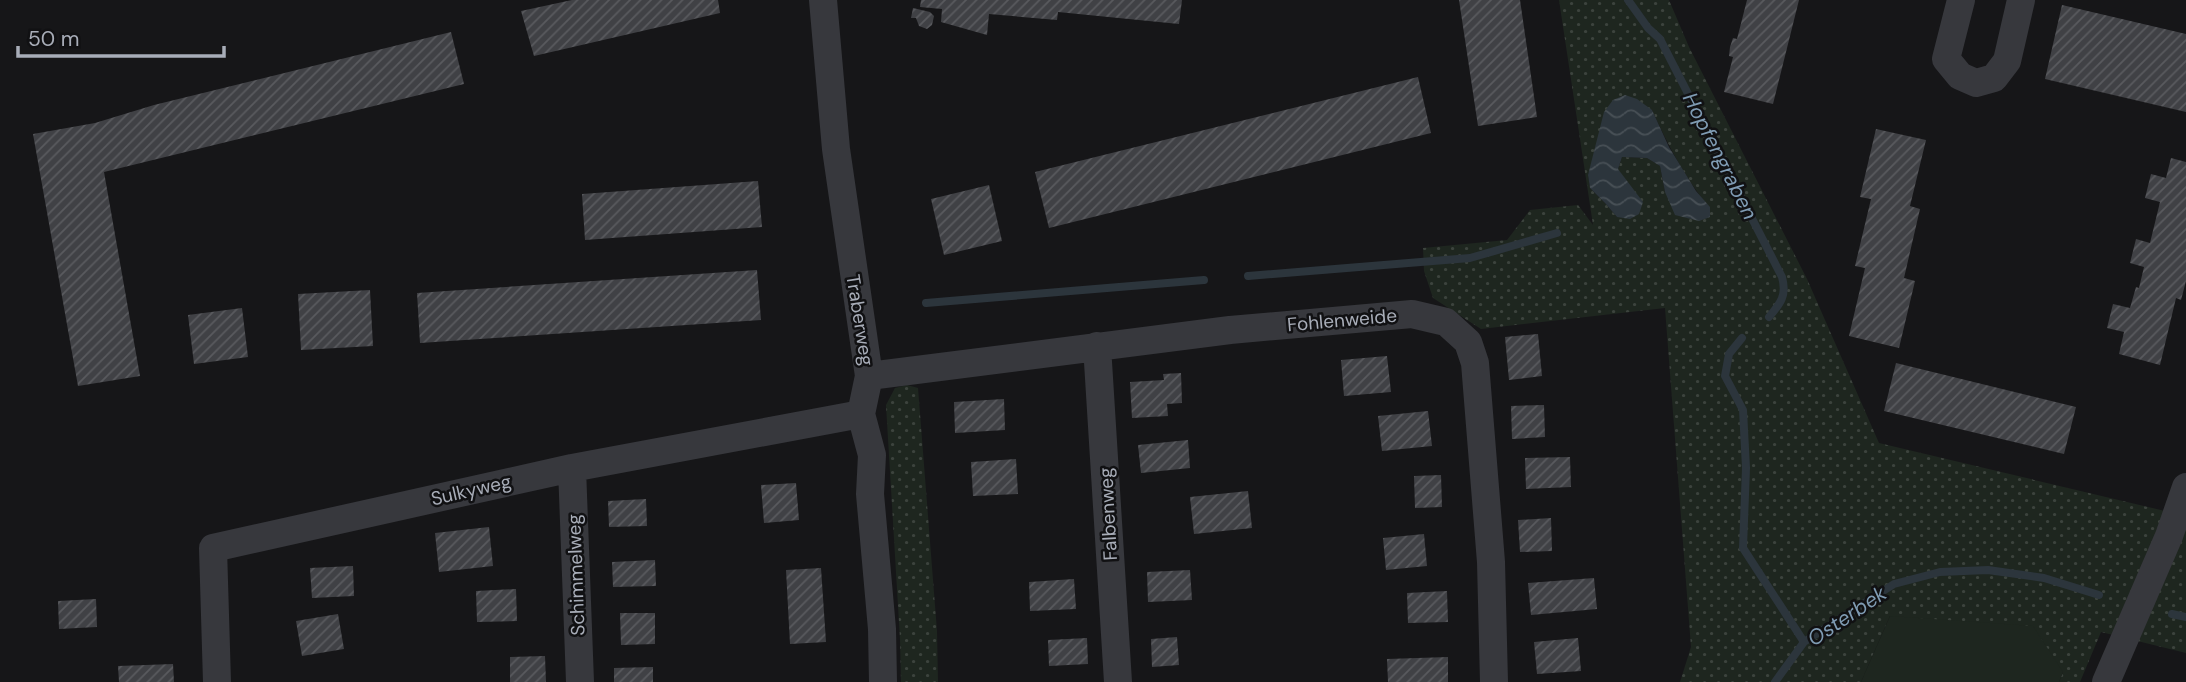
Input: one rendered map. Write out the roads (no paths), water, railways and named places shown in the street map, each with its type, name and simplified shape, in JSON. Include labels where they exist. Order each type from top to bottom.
[{"type":"street","name":"Traberweg","points":[[823,0],[836,149],[869,376],[862,414],[872,455],[870,494],[883,682]]},
{"type":"street","points":[[1961,0],[1946,59],[1960,76],[1976,83],[1994,78],[2007,61],[2021,0]]},
{"type":"street","name":"Fohlenweide","points":[[869,376],[1230,330],[1412,314],[1447,322],[1468,342],[1475,363],[1491,562],[1494,682]]},
{"type":"street","name":"Falbenweg","points":[[1097,346],[1118,682]]},
{"type":"street","name":"Sulkyweg","points":[[217,682],[214,548],[572,468],[862,414]]},
{"type":"street","name":"Schimmelweg","points":[[572,468],[580,682]]},
{"type":"street","points":[[2106,682],[2169,536],[2186,487]]},
{"type":"water","points":[[1625,95],[1637,99],[1652,110],[1669,147],[1696,191],[1710,207],[1710,217],[1699,221],[1675,215],[1665,192],[1660,166],[1647,158],[1622,157],[1618,169],[1643,202],[1639,214],[1630,219],[1617,217],[1590,188],[1588,175],[1604,112],[1613,100]]},
{"type":"waterway","name":"Hopfengraben","points":[[1628,0],[1648,28],[1660,39],[1782,277],[1782,298],[1769,317]]},
{"type":"waterway","points":[[1248,276],[1470,258],[1557,233]]},
{"type":"waterway","points":[[926,303],[1204,280]]},
{"type":"waterway","name":"Hopfengraben","points":[[1742,338],[1729,354],[1725,376],[1743,410],[1746,468],[1743,548],[1804,642]]},
{"type":"waterway","name":"Osterbek","points":[[1775,682],[1804,642],[1894,584],[1940,572],[1988,570],[2044,578],[2099,595]]},
{"type":"waterway","name":"Osterbek","points":[[2172,614],[2186,617]]}]
